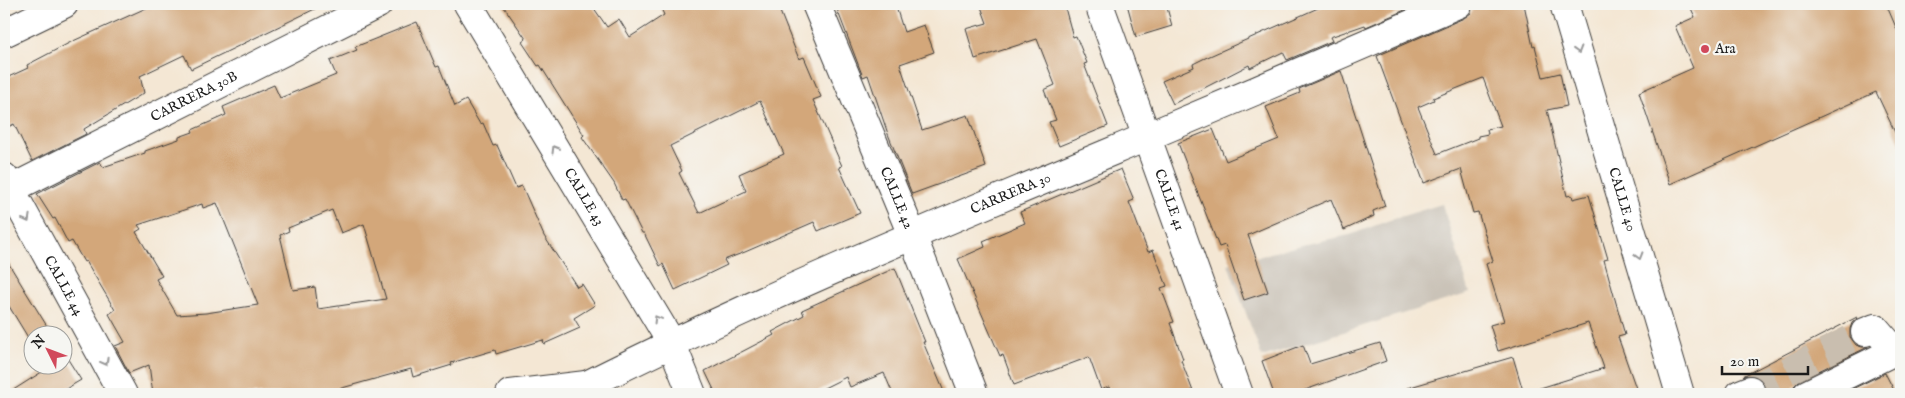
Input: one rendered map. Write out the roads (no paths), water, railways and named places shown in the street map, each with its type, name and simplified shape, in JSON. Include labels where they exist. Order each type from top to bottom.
[{"type":"street","points":[[4,33],[64,4]]},
{"type":"street","name":"CARRERA 30B","points":[[7,183],[378,4]]},
{"type":"street","name":"CALLE 43","points":[[468,4],[671,342],[692,394]]},
{"type":"street","name":"CALLE 42","points":[[816,4],[912,235],[974,394]]},
{"type":"street","name":"CALLE 41","points":[[1099,4],[1239,394]]},
{"type":"street","name":"CARRERA 30","points":[[578,389],[671,342],[912,235],[1458,4]]},
{"type":"street","name":"CALLE 40","points":[[1564,4],[1680,394]]},
{"type":"street","name":"CALLE 44","points":[[7,183],[123,394]]},
{"type":"street","points":[[1806,394],[1898,349],[1875,328],[1865,332]]},
{"type":"street","points":[[510,394],[578,389]]},
{"type":"tunnel","points":[[1750,390],[1865,332]]},
{"type":"place","name":"Ara","points":[[1705,49]]}]
